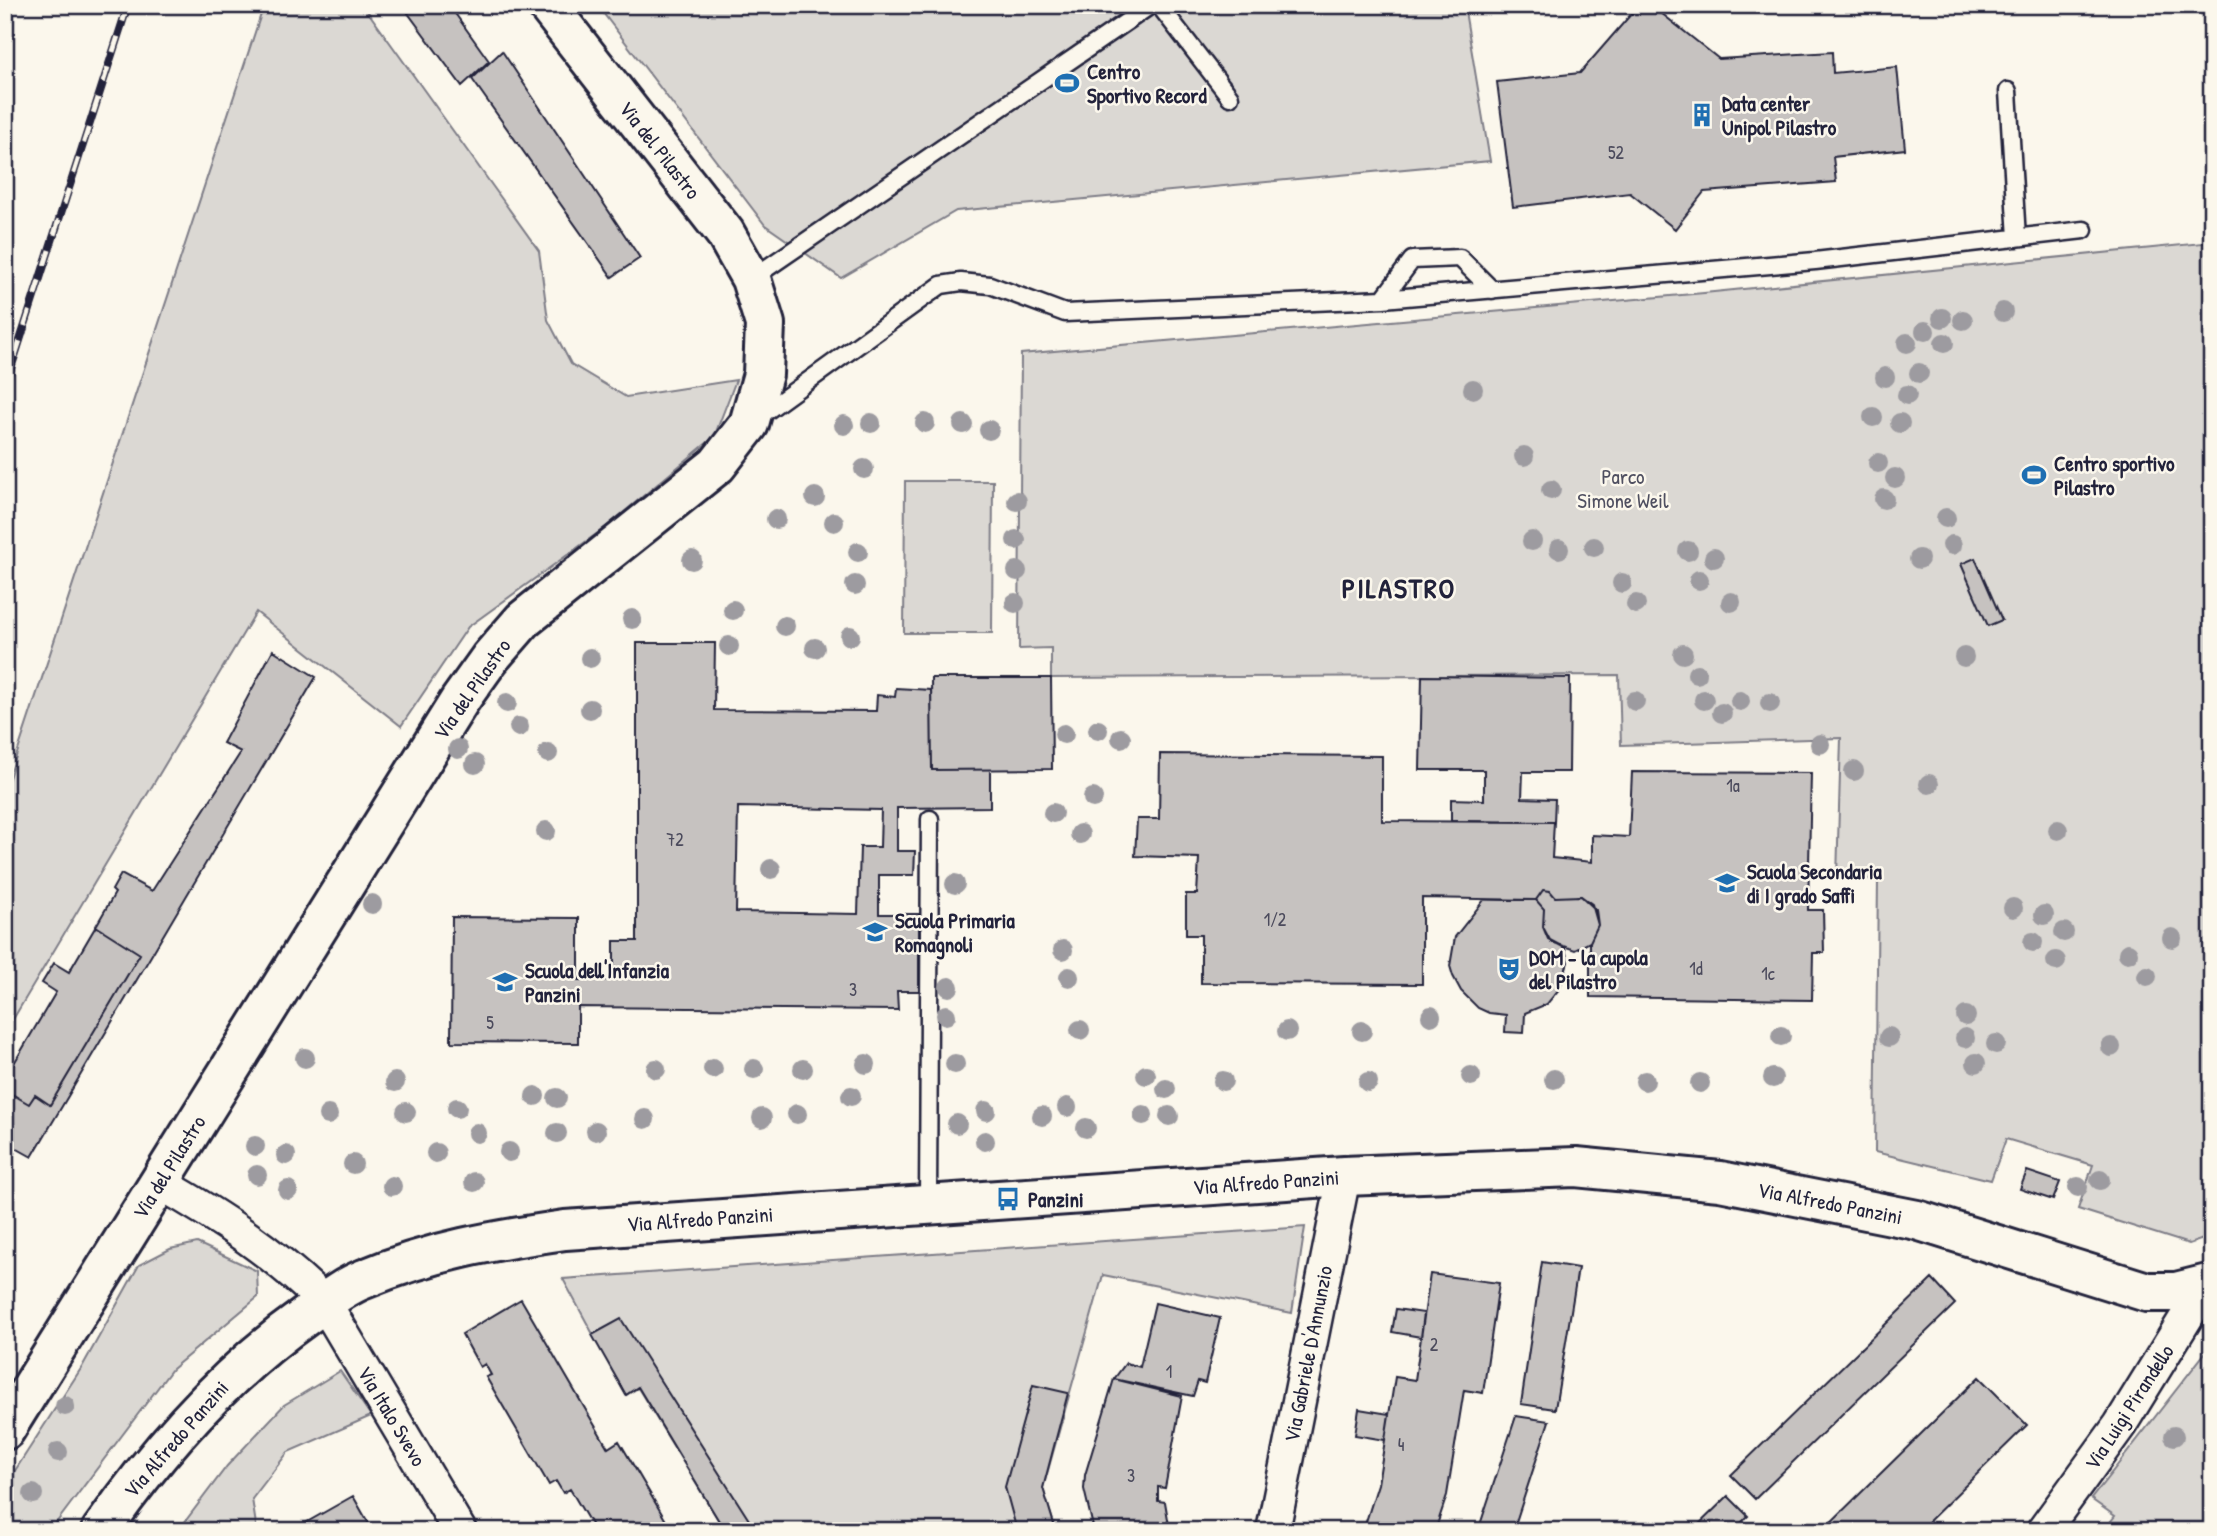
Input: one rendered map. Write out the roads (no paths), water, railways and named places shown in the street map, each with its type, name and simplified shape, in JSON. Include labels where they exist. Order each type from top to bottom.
[{"type":"street","name":"Via del Pilastro","points":[[5,1430],[490,658],[523,620],[717,465],[749,424],[763,374],[765,324],[751,279],[725,233],[547,5]]},
{"type":"street","name":"Via Alfredo Panzini","points":[[101,1531],[161,1450],[238,1369],[324,1302],[362,1280],[469,1244],[651,1222],[1343,1176],[1576,1167],[1720,1181],[1917,1220],[2147,1292],[2176,1292],[2209,1285]]},
{"type":"street","points":[[164,1175],[256,1242],[295,1273],[324,1302]]},
{"type":"street","name":"Via Gabriele D'Annunzio","points":[[1273,1531],[1343,1176]]},
{"type":"street","name":"Via Luigi Pirandello","points":[[2043,1531],[2120,1425],[2209,1285]]},
{"type":"street","name":"Via Italo Svevo","points":[[324,1302],[460,1531]]},
{"type":"lane","points":[[751,279],[1151,5]]},
{"type":"lane","points":[[1159,5],[1230,97]]},
{"type":"lane","points":[[2008,91],[2017,238]]},
{"type":"lane","points":[[749,424],[941,285],[961,282],[997,287],[1065,313],[1383,299],[1815,261],[2084,230]]},
{"type":"lane","points":[[1383,299],[1412,260],[1460,258],[1492,290]]},
{"type":"lane","points":[[928,1204],[930,819]]},
{"type":"railway","points":[[5,387],[128,5]]},
{"type":"place","name":"Centro Sportivo Record","points":[[1067,83]]},
{"type":"place","name":"Data center Unipol Pilastro","points":[[1702,115]]},
{"type":"place","name":"Centro sportivo Pilastro","points":[[2034,475]]},
{"type":"place","name":"Scuola Secondaria di I grado Saffi","points":[[1727,883]]},
{"type":"place","name":"Scuola Primaria Romagnoli","points":[[875,932]]},
{"type":"place","name":"DOM - la cupola del Pilastro","points":[[1509,969]]},
{"type":"place","name":"Scuola dell'Infanzia Panzini","points":[[505,982]]},
{"type":"place","name":"Panzini","points":[[1008,1199]]},
{"type":"district","name":"PILASTRO","points":[[1399,588]]},
{"type":"park label","name":"Parco Simone Weil","points":[[1623,488]]}]
